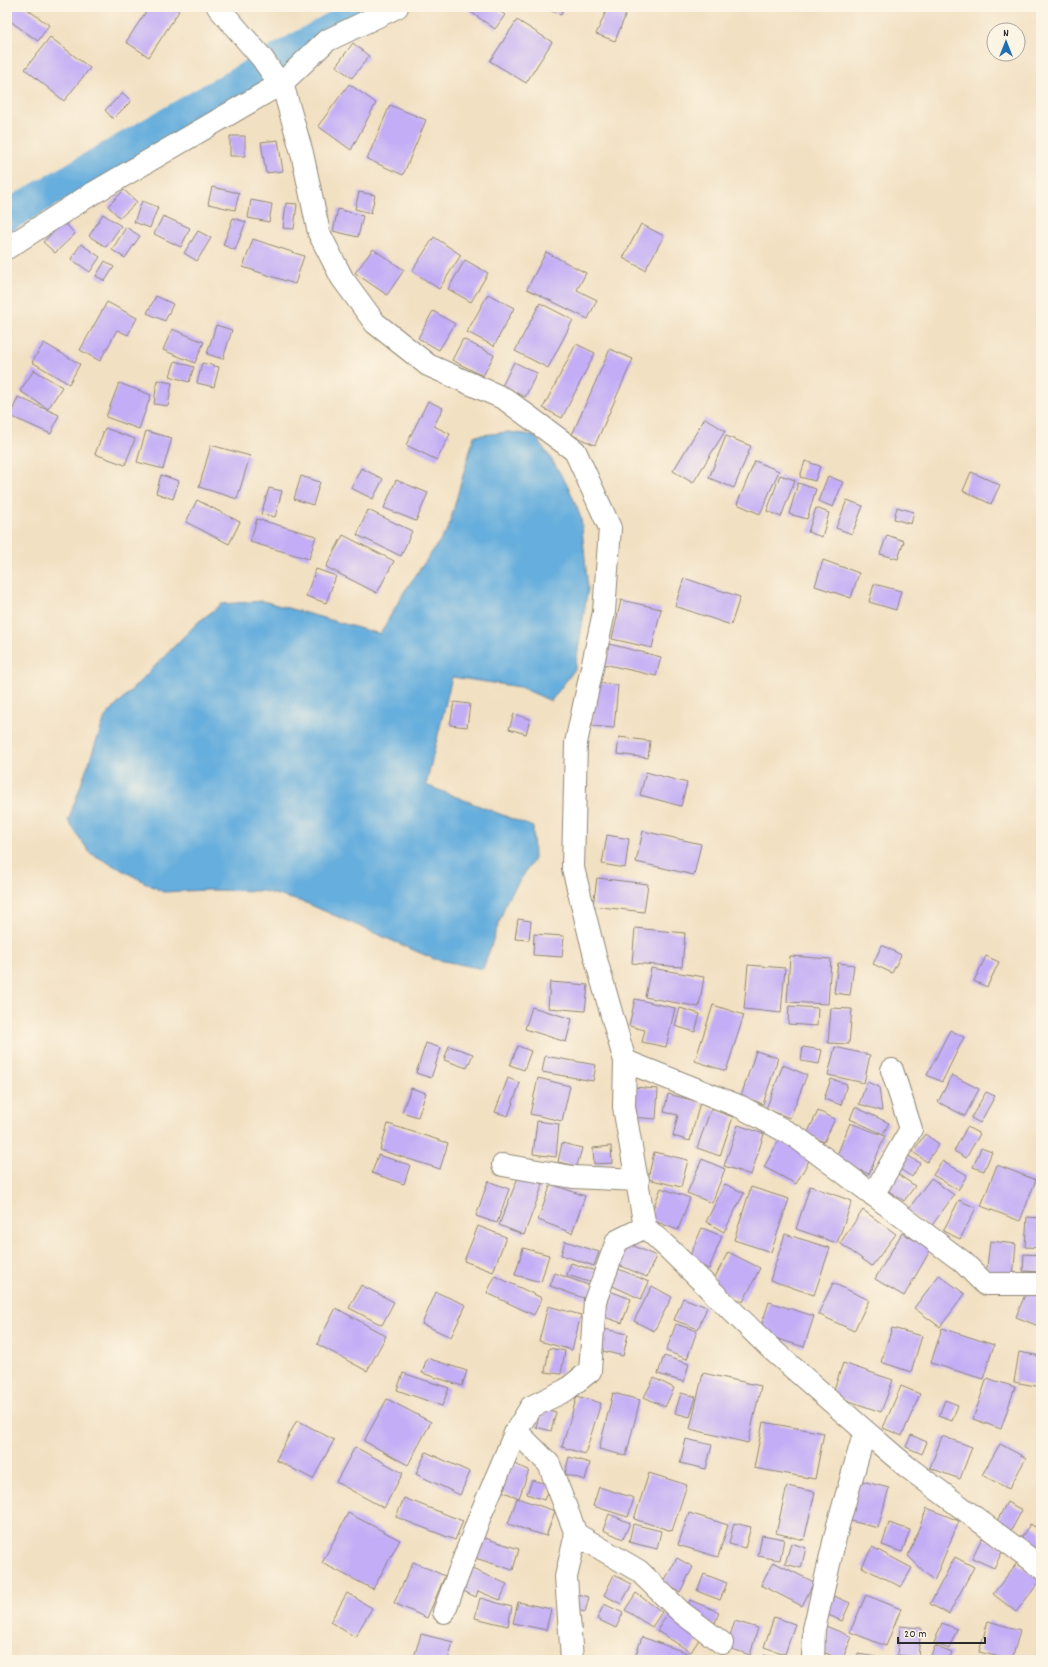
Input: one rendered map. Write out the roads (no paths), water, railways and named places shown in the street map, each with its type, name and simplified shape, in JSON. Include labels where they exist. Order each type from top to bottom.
[{"type":"street","points":[[218,7],[262,58],[278,80],[302,153],[319,233],[342,278],[375,323],[428,365],[505,399],[575,451],[610,528],[604,612],[576,743],[573,868],[595,956],[625,1061],[624,1108],[638,1180],[645,1227],[768,1346],[865,1431],[906,1466],[1041,1567]]},
{"type":"street","points":[[7,248],[85,198],[278,80],[326,41],[397,7]]},
{"type":"street","points":[[625,1061],[741,1108],[796,1137],[963,1262],[985,1284],[1041,1284]]},
{"type":"street","points":[[873,1195],[911,1129],[892,1070]]},
{"type":"street","points":[[503,1165],[573,1178],[638,1180]]},
{"type":"street","points":[[444,1612],[480,1516],[516,1431],[531,1407],[566,1390],[590,1371],[595,1301],[617,1241],[645,1227]]},
{"type":"street","points":[[516,1431],[549,1464],[576,1534],[566,1577],[572,1660]]},
{"type":"street","points":[[813,1660],[814,1629],[838,1525],[865,1431]]},
{"type":"street","points":[[576,1534],[639,1571],[681,1612],[722,1643]]},
{"type":"water","points":[[508,432],[534,435],[550,457],[569,488],[581,518],[588,589],[575,669],[551,701],[520,687],[452,677],[426,785],[533,827],[534,859],[507,900],[483,969],[434,959],[306,903],[263,891],[207,890],[163,892],[90,853],[68,821],[105,717],[197,623],[222,604],[263,601],[380,634],[404,592],[448,529],[474,436]]},
{"type":"waterway","points":[[7,216],[369,7]]}]
